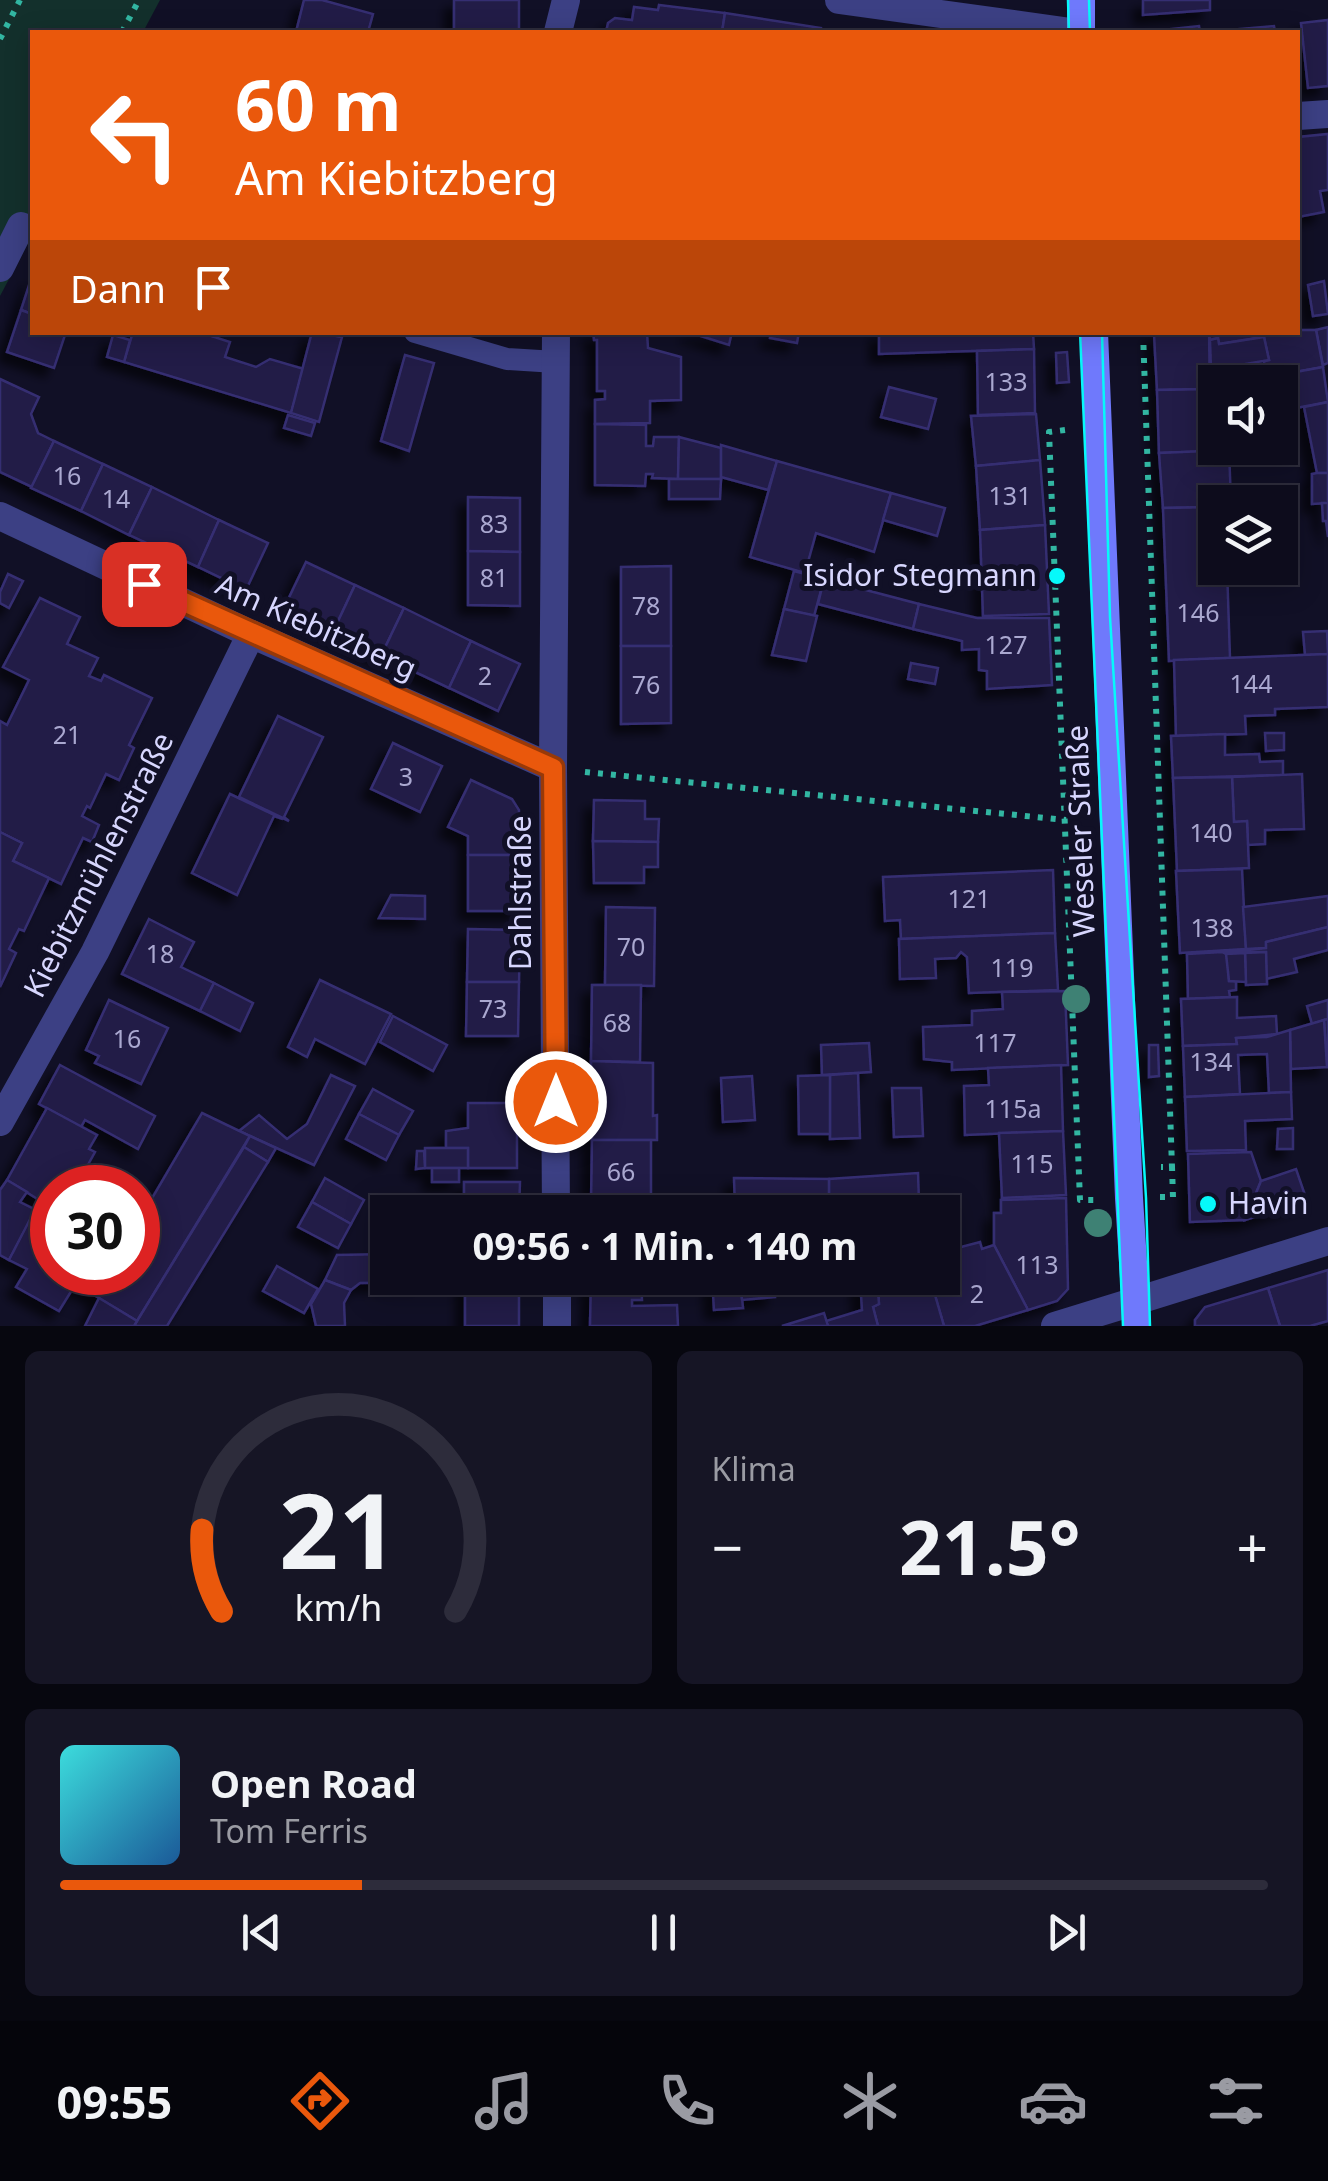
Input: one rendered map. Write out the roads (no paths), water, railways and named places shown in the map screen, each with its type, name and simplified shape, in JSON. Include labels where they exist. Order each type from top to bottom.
[{"type":"main road","points":[[1080,0],[1081,30]]},
{"type":"main road","name":"Weseler Straße","points":[[1094,335],[1136,1314]]},
{"type":"street","points":[[558,30],[566,0]]},
{"type":"street","points":[[839,0],[1056,30]]},
{"type":"street","points":[[1300,116],[1328,114]]},
{"type":"street","points":[[0,268],[21,226]]},
{"type":"street","name":"Dahlstraße","points":[[556,335],[556,1195]]},
{"type":"street","name":"Am Kiebitzberg","points":[[0,516],[251,634],[553,768]]},
{"type":"street","name":"Kiebitzmühlenstraße","points":[[0,1122],[94,952],[251,634]]},
{"type":"street","points":[[1055,1326],[1136,1314],[1328,1241]]},
{"type":"street","points":[[557,1295],[557,1326]]},
{"type":"lane","points":[[424,335],[507,360],[556,362]]},
{"type":"tram line","points":[[1068,0],[1069,30]]},
{"type":"tram line","points":[[1089,0],[1090,30]]},
{"type":"tram line","points":[[1080,335],[1123,1326]]},
{"type":"tram line","points":[[1102,335],[1110,617],[1146,1198],[1150,1326]]},
{"type":"place","name":"Isidor Stegmann","points":[[1057,576]]},
{"type":"place","name":"Havin","points":[[1208,1204]]}]
